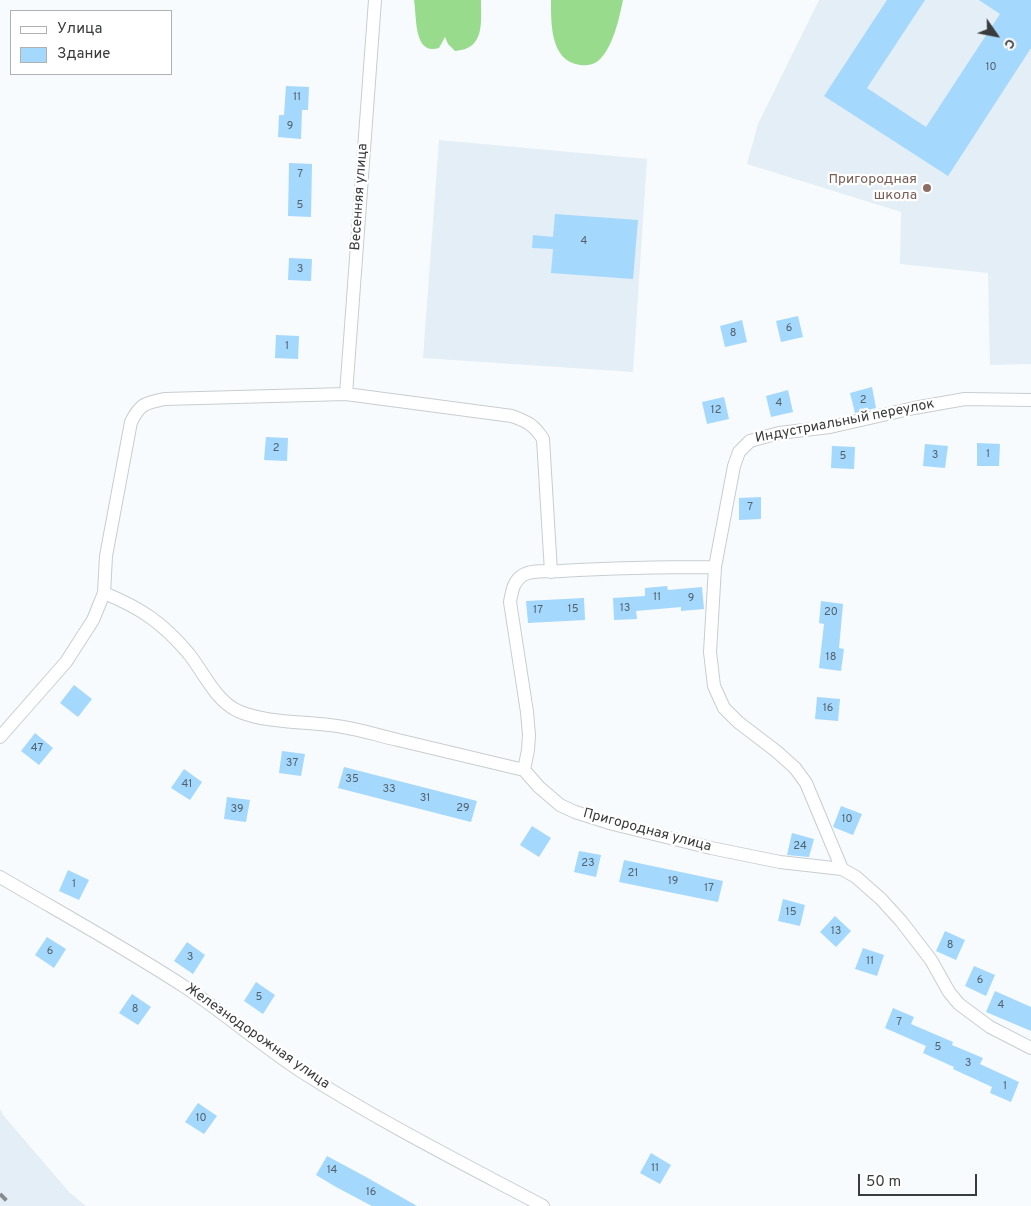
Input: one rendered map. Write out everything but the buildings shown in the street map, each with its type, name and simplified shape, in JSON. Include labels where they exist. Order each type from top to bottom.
[{"type":"street","name":"Весенняя улица","points":[[346,394],[374,0]]},
{"type":"street","points":[[0,737],[66,662],[89,627],[104,593],[106,556],[131,422],[137,410],[145,403],[164,399],[346,394],[512,416],[526,421],[536,428],[543,439],[552,572]]},
{"type":"street","name":"Индустриальный переулок","points":[[842,869],[806,783],[795,768],[738,722],[724,708],[714,686],[710,652],[715,567],[734,466],[739,452],[750,441],[779,433],[830,427],[914,408],[965,399],[1031,400]]},
{"type":"street","points":[[104,593],[130,603],[159,622],[190,655],[216,692],[228,704],[238,710],[270,718],[344,727],[524,770],[529,735],[510,602],[512,590],[523,575],[532,572],[658,567],[715,567]]},
{"type":"street","name":"Пригородная улица","points":[[524,770],[560,805],[613,824],[711,848],[780,862],[842,869],[856,877],[881,899],[901,921],[931,960],[949,992],[959,1004],[990,1027],[1031,1048]]},
{"type":"street","name":"Железнодорожная улица","points":[[0,877],[136,955],[191,991],[284,1060],[349,1100],[430,1146],[543,1206]]},
{"type":"shaded area","name":"Пригородная школа","points":[[819,0],[1031,0],[1031,364],[990,365],[988,273],[900,264],[901,212],[747,164],[758,124]]},
{"type":"shaded area","points":[[439,140],[647,159],[633,372],[423,358]]},
{"type":"shaded area","points":[[0,1109],[69,1192],[86,1206],[0,1206]]},
{"type":"green space","points":[[414,0],[481,0],[481,26],[476,40],[465,49],[455,51],[448,44],[445,37],[439,48],[431,49],[425,46],[420,41],[418,33]]},
{"type":"green space","points":[[551,0],[623,0],[608,49],[598,61],[589,65],[580,65],[570,62],[563,56],[554,40]]},
{"type":"railway","points":[[0,1194],[12,1206]]},
{"type":"place","name":"Пригородная школа","points":[[927,188]]}]
